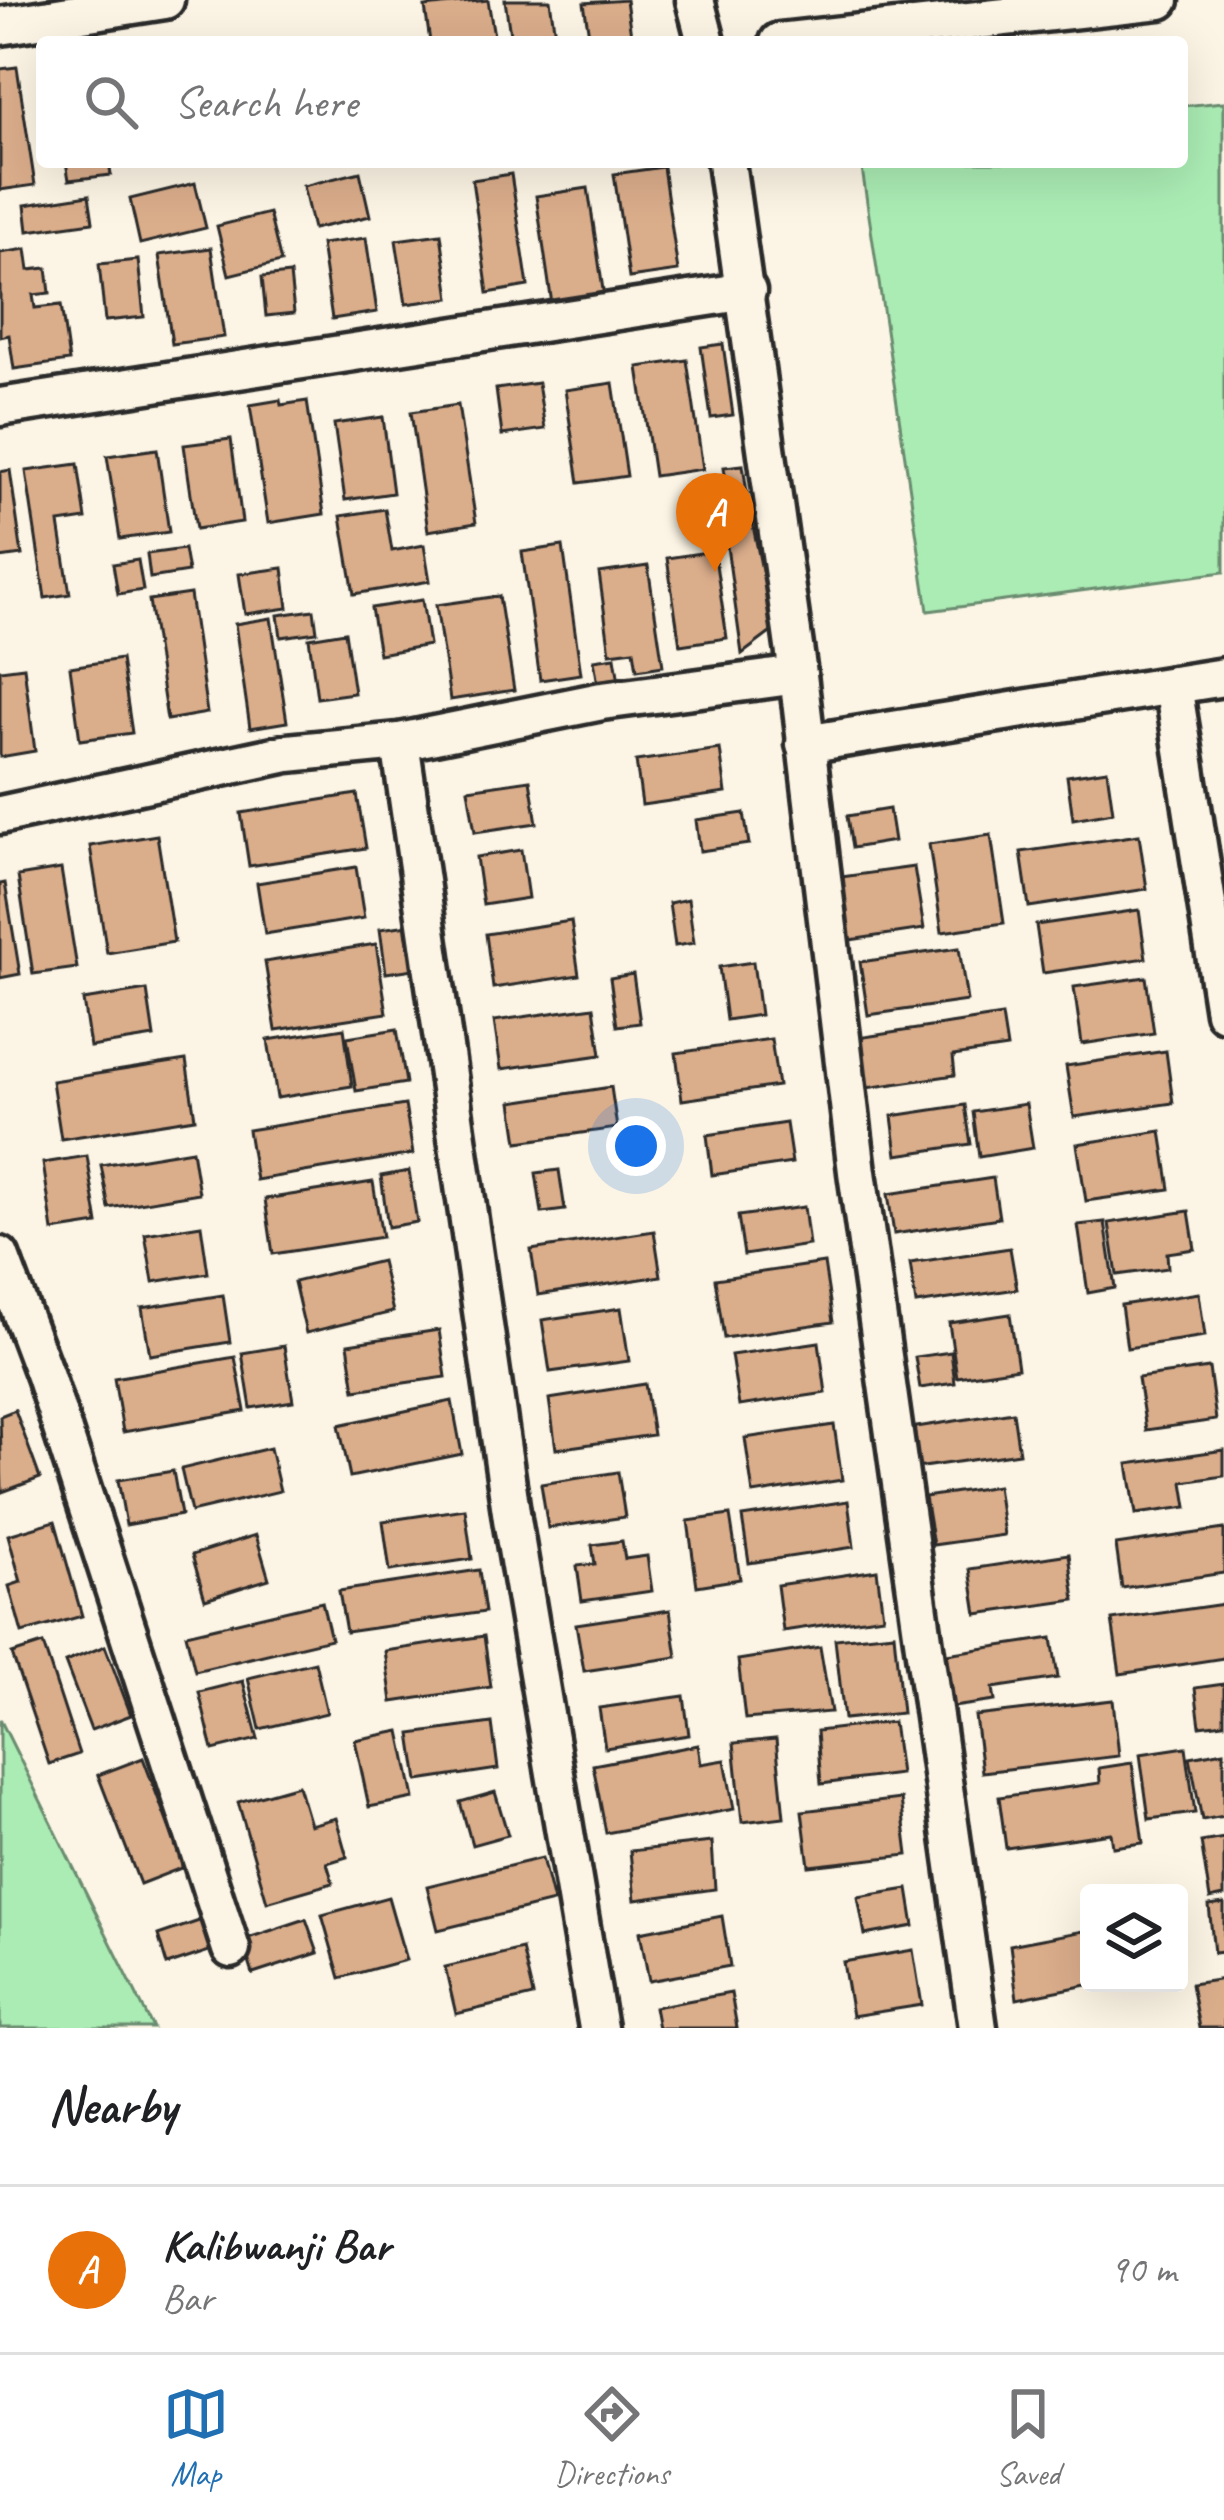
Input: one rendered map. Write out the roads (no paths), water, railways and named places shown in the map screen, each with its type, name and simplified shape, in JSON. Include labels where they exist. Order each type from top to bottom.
[{"type":"street","points":[[0,26],[165,0]]},
{"type":"street","points":[[695,0],[704,36]]},
{"type":"street","points":[[833,36],[1160,0]]},
{"type":"street","points":[[727,168],[798,675],[857,1172],[978,2028]]},
{"type":"street","points":[[0,407],[747,291]]},
{"type":"street","points":[[0,815],[288,753],[400,742],[602,701],[798,675]]},
{"type":"street","points":[[806,744],[1224,677]]},
{"type":"street","points":[[1173,685],[1224,1012]]},
{"type":"street","points":[[400,742],[512,1519],[598,2028]]},
{"type":"street","points":[[0,1256],[44,1376],[231,1949]]},
{"type":"place","name":"Kalibwanji Bar","points":[[715,572]]}]
